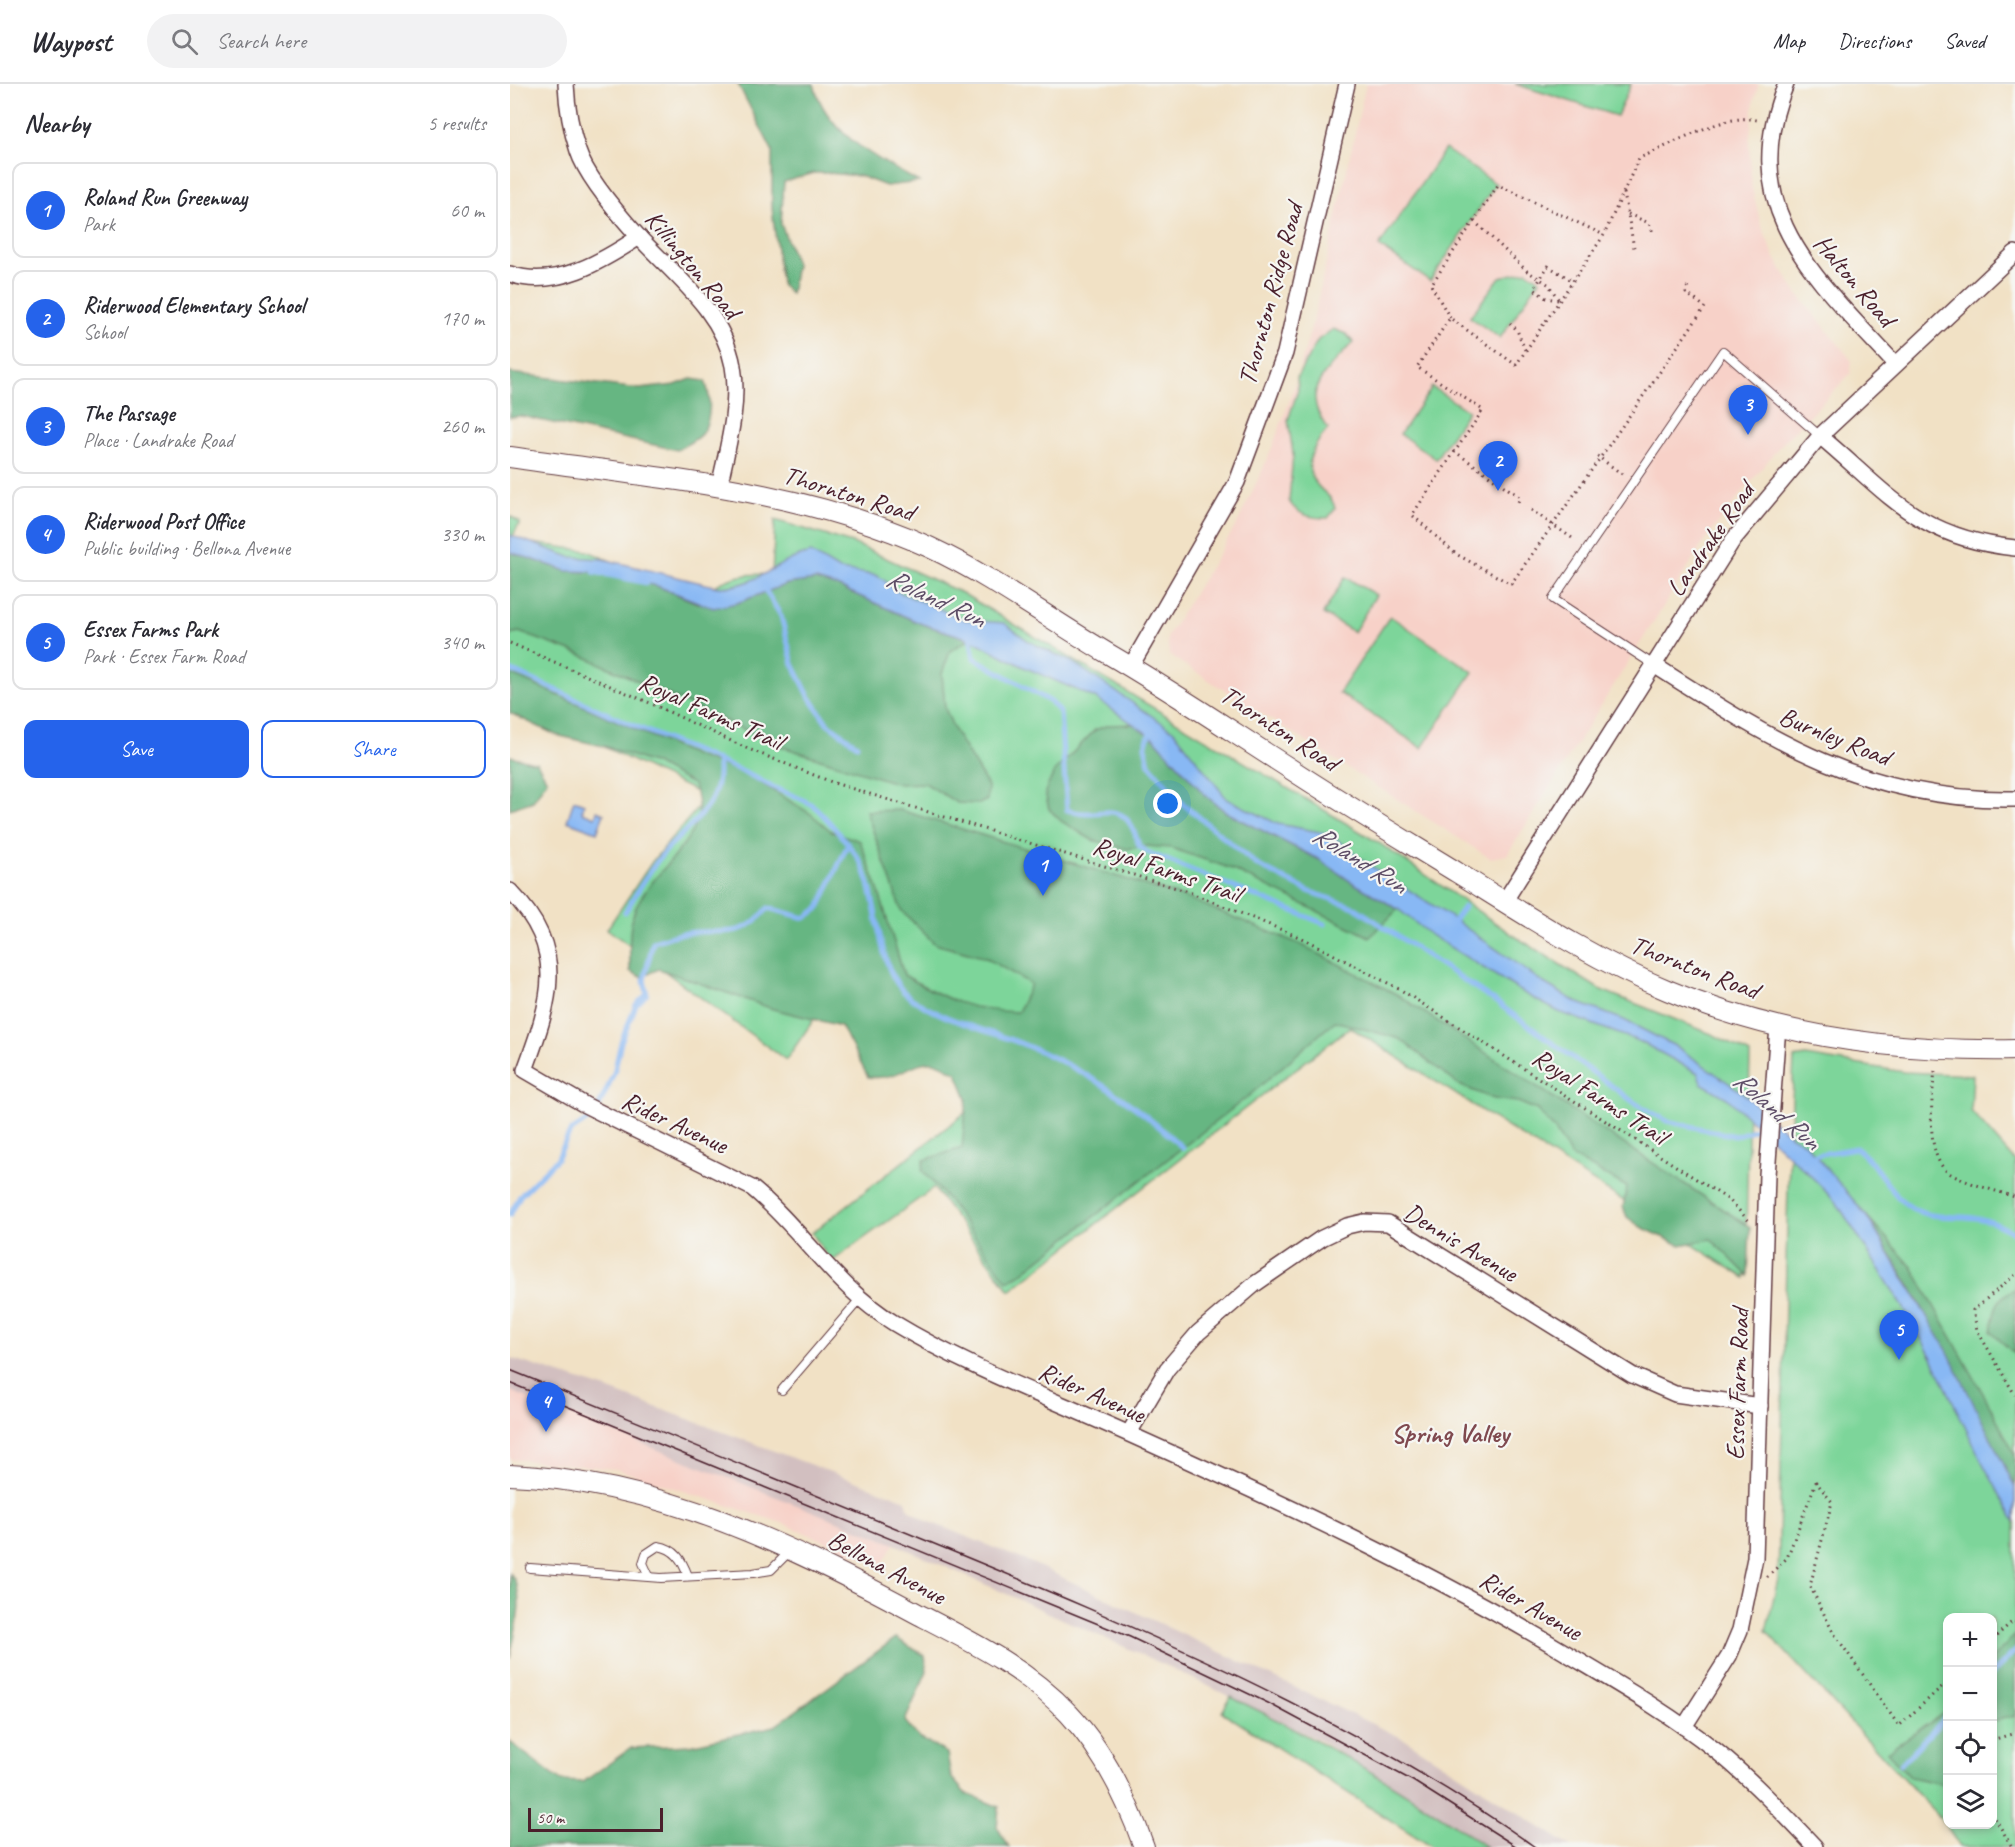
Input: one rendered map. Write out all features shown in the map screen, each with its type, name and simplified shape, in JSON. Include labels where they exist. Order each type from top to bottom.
[{"type":"street","name":"Killington Road","points":[[566,84],[578,153],[611,204],[703,305],[728,346],[734,368],[734,387],[729,437],[719,487]]},
{"type":"street","name":"Thornton Ridge Road","points":[[1131,666],[1237,482],[1285,353],[1347,84]]},
{"type":"street","name":"Halton Road","points":[[1786,84],[1770,137],[1770,168],[1785,230],[1819,283],[1895,364]]},
{"type":"street","points":[[510,274],[543,278],[574,272],[608,258],[639,237]]},
{"type":"street","name":"Landrake Road","points":[[1504,902],[1733,540],[1820,436],[2015,253]]},
{"type":"street","points":[[1820,436],[1904,511],[1931,526],[1965,540],[2015,548]]},
{"type":"street","name":"Thornton Road","points":[[510,457],[719,487],[797,501],[896,533],[933,549],[1131,666],[1504,902],[1608,964],[1649,982],[1723,1010],[1778,1026],[1844,1039],[1905,1047],[2015,1050]]},
{"type":"street","name":"Burnley Road","points":[[1654,666],[1786,746],[1828,765],[1905,788],[1968,797],[2015,799]]},
{"type":"street","name":"Rider Avenue","points":[[510,891],[534,919],[543,935],[549,961],[550,989],[543,1023],[525,1070],[585,1105],[752,1188],[770,1202],[837,1279],[860,1299],[930,1344],[984,1371],[1129,1433],[1360,1540],[1507,1617],[1684,1727],[1713,1749],[1767,1797],[1815,1847]]},
{"type":"street","name":"Essex Farm Road","points":[[1684,1727],[1729,1656],[1740,1630],[1755,1558],[1767,1174],[1770,1109],[1778,1026]]},
{"type":"street","name":"Dennis Avenue","points":[[1129,1433],[1167,1369],[1198,1333],[1255,1284],[1322,1238],[1347,1226],[1372,1222],[1388,1223],[1632,1375],[1675,1394],[1760,1406]]},
{"type":"street","name":"Bellona Avenue","points":[[510,1475],[563,1479],[663,1501],[754,1532],[793,1549],[969,1641],[1038,1684],[1070,1714],[1110,1771],[1144,1847]]},
{"type":"lane","points":[[1654,666],[1553,599],[1723,351],[1820,436]]},
{"type":"lane","points":[[782,1390],[860,1299]]},
{"type":"lane","points":[[649,1576],[643,1563],[646,1554],[658,1546],[669,1548],[682,1560],[688,1576]]},
{"type":"lane","points":[[530,1568],[649,1576],[753,1573],[771,1570],[793,1549]]},
{"type":"path","points":[[1604,235],[1497,185],[1431,285],[1450,318],[1516,365],[1604,235],[1639,158],[1701,131],[1734,121],[1757,120]]},
{"type":"path","points":[[1623,191],[1634,248]]},
{"type":"path","points":[[1628,214],[1649,223],[1654,235]]},
{"type":"path","points":[[1474,221],[1540,280],[1548,284],[1559,300]]},
{"type":"path","points":[[1559,300],[1546,298],[1534,289],[1548,266],[1573,281]]},
{"type":"path","points":[[1450,318],[1417,367],[1483,410],[1412,515],[1456,554],[1511,584],[1705,307],[1686,293],[1688,285]]},
{"type":"path","points":[[1510,324],[1517,330],[1525,350]]},
{"type":"path","points":[[1454,451],[1520,498],[1518,501]]},
{"type":"path","points":[[1599,457],[1622,474]]},
{"type":"path","points":[[1531,510],[1575,540]]},
{"type":"path","name":"Royal Farms Trail","points":[[510,643],[650,703],[746,748],[834,783],[1189,892],[1305,939],[1401,990],[1729,1200],[1751,1222],[1766,1224]]},
{"type":"path","points":[[1935,1071],[1932,1135],[1935,1152],[1948,1172],[2015,1197]]},
{"type":"path","points":[[2015,1275],[1973,1310],[1977,1330],[2015,1395]]},
{"type":"path","points":[[1750,1588],[1771,1574],[1787,1558],[1816,1482],[1832,1502],[1810,1586],[1833,1632],[1899,1726],[1943,1685]]},
{"type":"path","points":[[1997,1635],[2013,1621],[2015,1622]]},
{"type":"path","points":[[1997,1738],[2015,1733]]},
{"type":"path","points":[[1997,1822],[2012,1847]]},
{"type":"shaded area","points":[[1366,84],[1759,84],[1754,100],[1749,144],[1752,188],[1761,225],[1776,260],[1796,292],[1852,361],[1850,374],[1777,449],[1707,537],[1507,855],[1490,858],[1169,655],[1167,637],[1237,524],[1268,458],[1294,389],[1314,317]]},
{"type":"shaded area","points":[[510,1358],[607,1389],[906,1500],[909,1510],[925,1520],[1034,1564],[1406,1740],[1571,1847],[1486,1847],[1446,1819],[1321,1741],[1167,1666],[895,1544],[510,1391]]},
{"type":"shaded area","points":[[510,1391],[545,1402],[895,1544],[881,1565],[782,1523],[616,1469],[510,1459]]},
{"type":"green space","points":[[738,84],[814,84],[829,117],[842,131],[871,154],[919,182],[886,186],[860,176],[814,173],[784,182],[781,224],[796,264],[791,294],[781,284],[772,208],[772,150]]},
{"type":"green space","points":[[1515,84],[1631,84],[1617,116]]},
{"type":"green space","points":[[1445,149],[1496,184],[1430,281],[1379,246]]},
{"type":"green space","points":[[1527,271],[1540,280],[1500,338],[1470,317],[1500,277]]},
{"type":"green space","points":[[1333,329],[1346,334],[1353,342],[1326,372],[1316,392],[1315,403],[1328,429],[1311,456],[1310,471],[1319,487],[1331,499],[1335,509],[1328,518],[1322,518],[1301,513],[1289,501],[1293,454],[1288,420],[1298,390],[1297,377],[1318,340]]},
{"type":"green space","points":[[510,373],[639,389],[675,385],[691,379],[705,381],[709,400],[708,421],[700,436],[677,450],[521,416],[510,417]]},
{"type":"green space","points":[[1432,387],[1468,411],[1436,459],[1400,434]]},
{"type":"green space","points":[[510,516],[520,522],[511,540],[588,551],[627,568],[707,590],[738,576],[772,575],[775,520],[855,544],[962,593],[1379,843],[1513,935],[1599,989],[1714,1035],[1750,1054],[1745,1278],[1350,1027],[1010,1291],[934,1188],[831,1262],[812,1233],[1003,1083],[847,971],[786,1060],[607,929],[652,862],[707,797],[510,701]]},
{"type":"green space","points":[[510,552],[567,571],[595,572],[657,586],[697,603],[737,603],[787,584],[816,580],[839,587],[922,624],[970,639],[950,651],[942,674],[945,708],[955,732],[988,786],[987,800],[979,804],[957,803],[925,783],[899,784],[780,746],[579,654],[519,632],[510,634]]},
{"type":"green space","points":[[1345,577],[1376,595],[1354,632],[1323,614]]},
{"type":"green space","points":[[1390,616],[1473,672],[1422,748],[1339,693]]},
{"type":"green space","points":[[510,674],[696,756],[745,773],[811,814],[831,831],[860,841],[878,889],[904,975],[958,1002],[985,1009],[1018,1012],[1031,984],[986,958],[935,944],[901,910],[866,811],[900,810],[1187,898],[1302,945],[1398,995],[1750,1227],[1748,1276],[1711,1239],[1680,1245],[1641,1227],[1627,1217],[1623,1207],[1627,1187],[1571,1156],[1555,1130],[1537,1110],[1518,1102],[1494,1099],[1459,1085],[1400,1039],[1335,1021],[1251,1094],[1018,1276],[1007,1281],[948,1200],[922,1170],[924,1160],[962,1148],[967,1098],[957,1073],[937,1063],[926,1062],[889,1076],[868,1077],[841,1026],[773,1009],[659,969],[641,977],[630,971],[630,936],[634,911],[645,892],[690,835],[698,812],[694,785],[655,764],[607,747],[556,735],[510,713]]},
{"type":"green space","points":[[1134,724],[1155,739],[1205,795],[1226,812],[1320,860],[1350,881],[1398,909],[1370,937],[1229,868],[1171,848],[1146,846],[1127,849],[1092,840],[1061,821],[1049,809],[1045,792],[1054,772],[1095,730],[1109,725]]},
{"type":"green space","points":[[510,756],[537,763],[547,780],[533,801],[510,809]]},
{"type":"green space","points":[[1806,1056],[1904,1072],[1973,1075],[1971,1111],[2015,1161],[2015,1847],[1960,1847],[1948,1829],[1997,1829],[1997,1613],[1943,1613],[1943,1822],[1766,1631],[1778,1579],[1788,1186],[1794,1058]]},
{"type":"green space","points":[[1866,1215],[1912,1267],[1989,1404],[2015,1455],[2015,1487],[1916,1296]]},
{"type":"green space","points":[[2015,1289],[2015,1354],[1991,1332],[1999,1301]]},
{"type":"green space","points":[[510,1573],[518,1592],[519,1603],[510,1659]]},
{"type":"green space","points":[[2015,1635],[2015,1716],[1997,1720],[1997,1667],[1997,1654]]},
{"type":"green space","points":[[896,1638],[925,1656],[927,1671],[905,1721],[919,1738],[947,1753],[951,1777],[965,1793],[999,1807],[997,1827],[1009,1847],[510,1847],[510,1742],[561,1781],[583,1782],[631,1748],[690,1745],[775,1726]]},
{"type":"green space","points":[[1231,1697],[1362,1766],[1486,1847],[1432,1847],[1222,1712]]},
{"type":"green space","points":[[1943,1714],[1943,1784],[1910,1777],[1887,1752]]},
{"type":"water","name":"Roland Run","points":[[510,535],[570,557],[603,559],[718,587],[745,583],[798,556],[811,553],[839,570],[875,575],[883,579],[894,590],[966,620],[1004,623],[1030,642],[1072,662],[1174,731],[1227,799],[1278,824],[1325,833],[1335,838],[1366,863],[1445,913],[1544,983],[1576,1002],[1624,1020],[1677,1047],[1743,1093],[1791,1136],[1806,1144],[1866,1215],[1947,1350],[2015,1487],[2015,1522],[1981,1460],[1932,1358],[1902,1305],[1838,1205],[1817,1182],[1727,1098],[1701,1083],[1698,1073],[1641,1042],[1559,1012],[1527,995],[1432,936],[1398,909],[1350,881],[1320,860],[1226,812],[1205,795],[1155,739],[1095,698],[1024,667],[970,639],[922,624],[839,587],[816,580],[787,584],[737,603],[713,608],[657,586],[595,572],[567,571],[510,552]]},
{"type":"water","points":[[574,800],[584,804],[582,812],[595,817],[597,811],[604,814],[597,832],[567,821]]},
{"type":"waterway","name":"Roland Run","points":[[594,572],[647,583]]},
{"type":"waterway","points":[[764,588],[781,616],[793,664],[809,696],[827,723],[857,745]]},
{"type":"waterway","points":[[970,636],[974,658],[1051,702],[1060,712],[1067,810],[1080,813],[1119,814],[1133,829],[1139,846],[1147,852],[1325,924]]},
{"type":"waterway","points":[[510,670],[811,804],[849,845],[865,871],[883,951],[899,986],[911,998],[937,1013],[1020,1043],[1065,1063],[1127,1101],[1183,1148]]},
{"type":"waterway","points":[[1151,730],[1145,746],[1149,764],[1182,803],[1257,865],[1308,891],[1354,907],[1492,999],[1635,1103],[1667,1121],[1735,1136],[1764,1126]]},
{"type":"waterway","points":[[625,912],[658,861],[694,823],[710,802],[716,789],[717,759]]},
{"type":"waterway","points":[[510,1215],[520,1196],[557,1159],[570,1132],[595,1115],[614,1073],[621,1042],[636,1005],[647,994],[644,980],[653,942],[682,934],[740,930],[758,919],[768,908],[805,918],[819,908],[847,846]]},
{"type":"waterway","points":[[1451,925],[1464,907]]},
{"type":"waterway","points":[[1809,1156],[1856,1148],[1871,1162],[1896,1195],[1912,1208],[1920,1212],[1946,1217],[1985,1220],[2015,1233]]},
{"type":"waterway","points":[[1997,1669],[2015,1651]]},
{"type":"waterway","points":[[1901,1764],[1943,1720]]},
{"type":"tram line","points":[[510,1370],[1010,1575],[1165,1642],[1318,1716],[1465,1800],[1535,1847]]},
{"type":"tram line","points":[[510,1383],[1130,1637],[1268,1703],[1413,1781],[1517,1847]]},
{"type":"place","name":"The Passage","points":[[1748,435]]},
{"type":"place","name":"Riderwood Elementary School","points":[[1498,491]]},
{"type":"place","name":"Roland Run Greenway","points":[[1043,896]]},
{"type":"place","name":"Essex Farms Park","points":[[1899,1360]]},
{"type":"place","name":"Riderwood Post Office","points":[[546,1432]]},
{"type":"district","name":"Spring Valley","points":[[1450,1433]]}]
